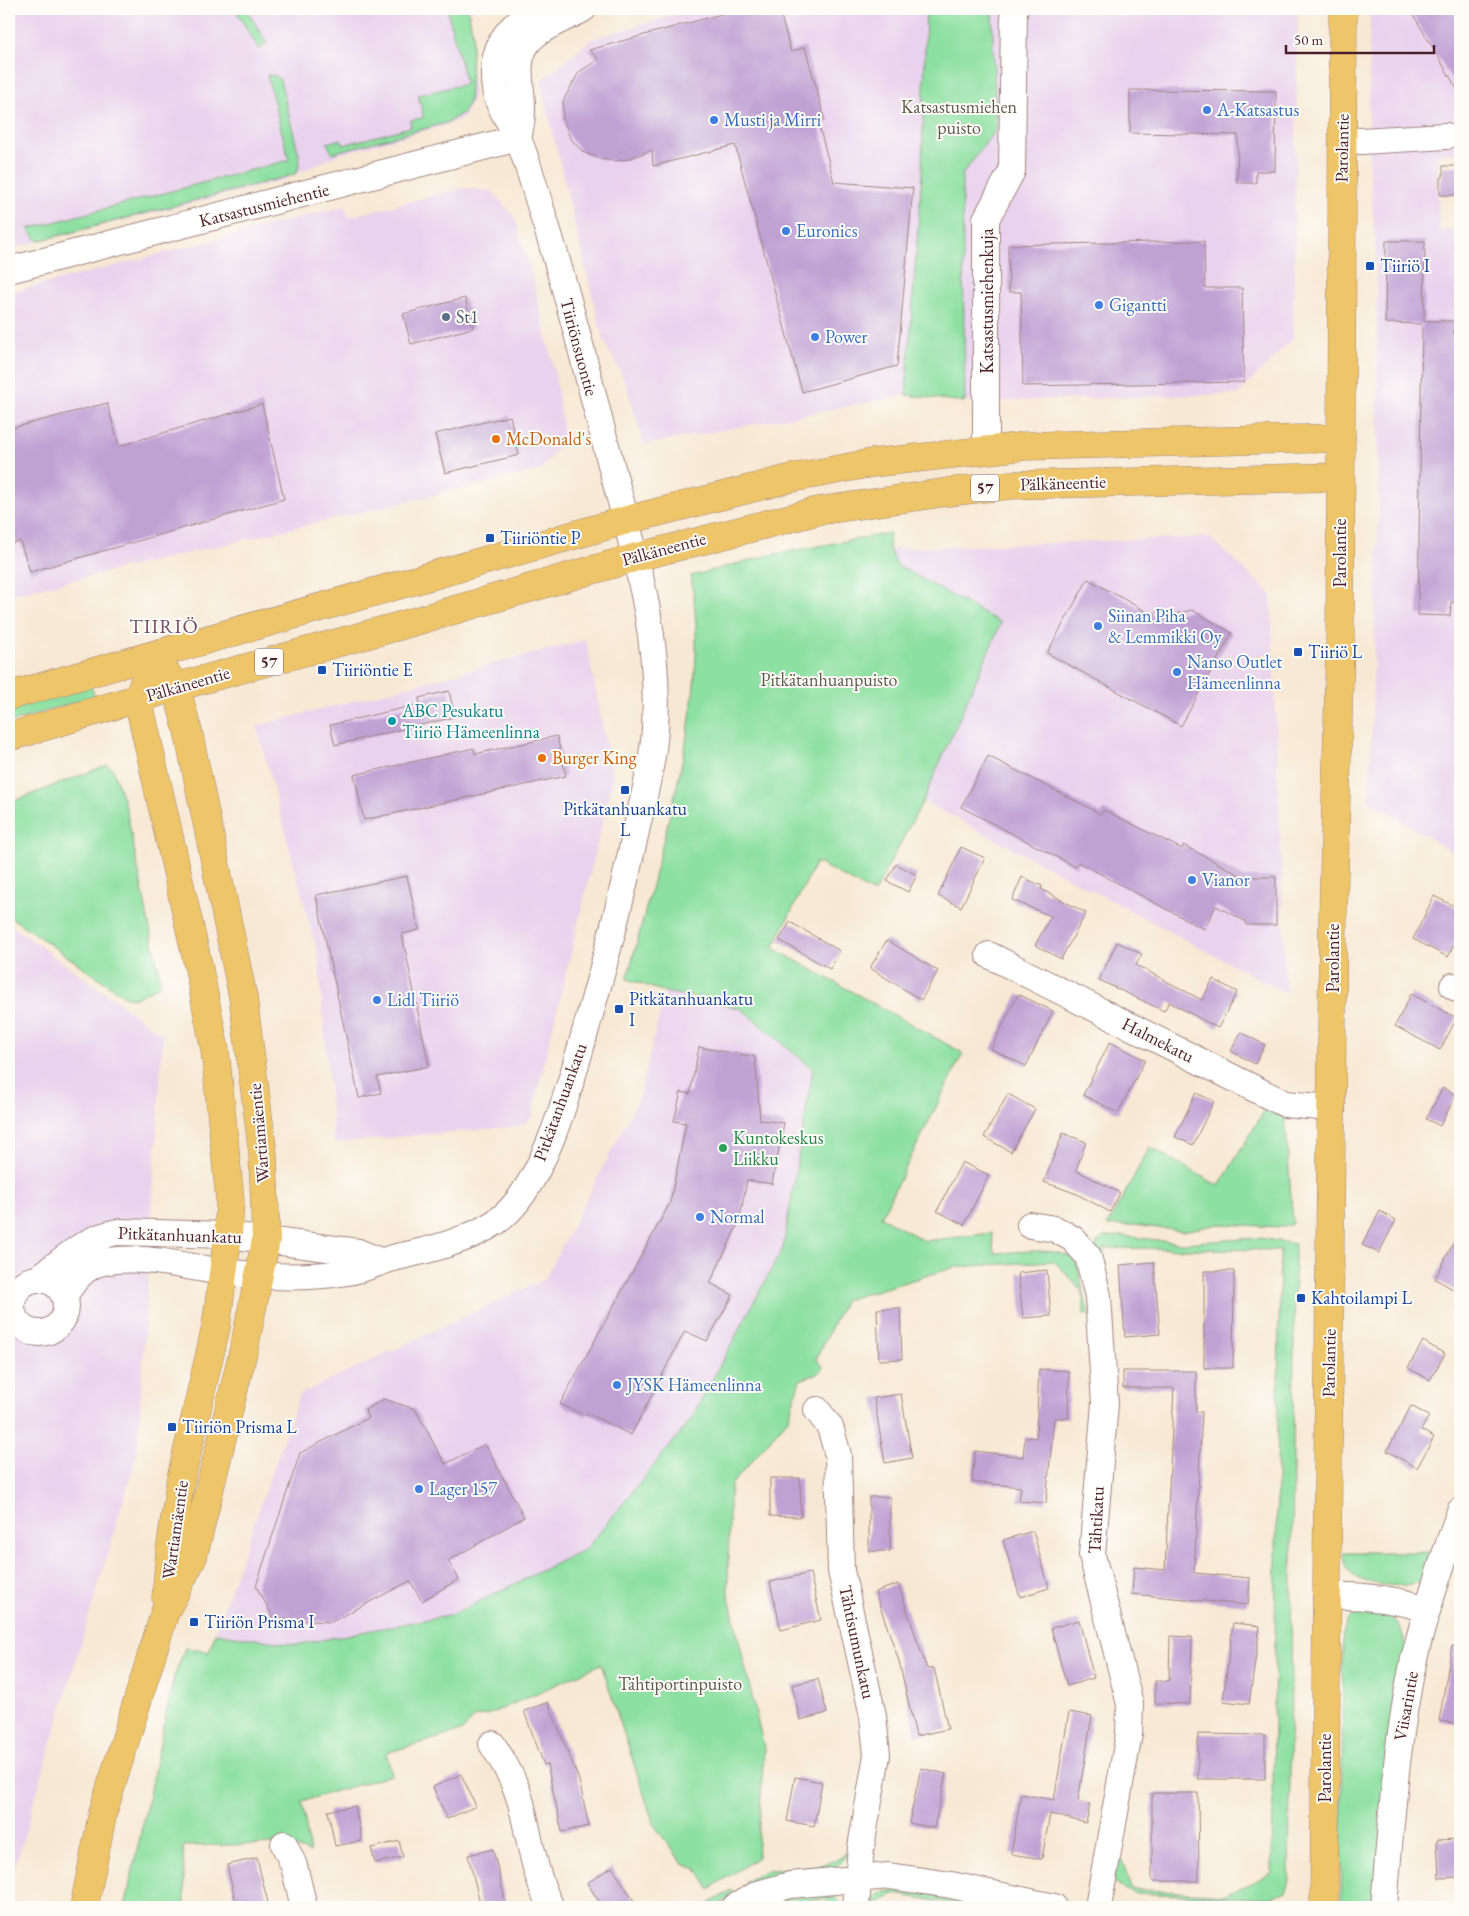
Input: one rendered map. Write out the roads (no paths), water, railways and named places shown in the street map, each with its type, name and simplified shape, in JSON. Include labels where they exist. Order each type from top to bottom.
[{"type":"main road","name":"Parolantie","points":[[1324,1907],[1332,1108],[1340,643],[1343,9]]},
{"type":"main road","name":"Pälkäneentie","points":[[9,696],[627,520],[792,478],[872,463],[986,449],[1110,442],[1340,438]]},
{"type":"main road","name":"Pälkäneentie","points":[[9,737],[176,687],[636,557],[818,511],[1010,485],[1340,477]]},
{"type":"main road","name":"Wartiamäentie","points":[[84,1907],[103,1812],[165,1612],[193,1557],[260,1275],[266,1240],[263,1154],[243,997],[188,731],[176,687],[152,654]]},
{"type":"main road","points":[[138,699],[152,654]]},
{"type":"main road","name":"Wartiamäentie","points":[[138,699],[199,969],[214,1050],[230,1200],[224,1272],[216,1327],[180,1483],[170,1551],[165,1612]]},
{"type":"street","points":[[518,138],[502,113],[497,100],[494,63],[502,38],[522,17],[538,9]]},
{"type":"street","points":[[518,138],[522,112],[519,70],[522,52],[533,36],[554,22],[583,9]]},
{"type":"street","name":"Katsastusmiehenkuja","points":[[986,449],[986,219],[1012,170],[1014,9]]},
{"type":"street","points":[[1342,140],[1362,141],[1446,136]]},
{"type":"street","name":"Katsastusmiehentie","points":[[9,270],[518,138]]},
{"type":"street","name":"Tiiriönsuontie","points":[[518,138],[554,250],[636,557]]},
{"type":"street","name":"Pitkätanhuankatu","points":[[39,1278],[87,1241],[105,1234],[140,1231],[228,1235],[358,1252],[380,1261],[429,1250],[484,1229],[499,1220],[516,1202],[547,1148],[570,1086],[622,902],[655,732],[656,654],[636,557]]},
{"type":"street","name":"Halmekatu","points":[[989,955],[1285,1104],[1332,1108]]},
{"type":"street","name":"Tähtikatu","points":[[1030,1225],[1055,1229],[1073,1239],[1088,1256],[1098,1296],[1105,1404],[1092,1555],[1130,1704],[1129,1734],[1098,1907]]},
{"type":"street","points":[[64,1296],[86,1269],[99,1263],[135,1260],[260,1275],[349,1272],[380,1261]]},
{"type":"street","points":[[39,1278],[54,1283],[64,1296],[66,1312],[57,1326],[41,1333],[22,1327],[12,1310],[14,1295],[24,1283],[39,1278]]},
{"type":"street","name":"Tähtisumunkatu","points":[[818,1410],[830,1427],[838,1455],[841,1571],[873,1716],[876,1755],[857,1878],[856,1907]]},
{"type":"street","name":"Viisarintie","points":[[1384,1907],[1398,1756],[1414,1660],[1427,1609],[1450,1575],[1460,1511]]},
{"type":"street","points":[[1326,1596],[1353,1595],[1406,1603],[1427,1609]]},
{"type":"street","points":[[492,1744],[506,1764],[520,1802],[542,1891],[551,1907]]},
{"type":"street","points":[[284,1844],[294,1866],[304,1907]]},
{"type":"street","points":[[735,1907],[758,1894],[774,1889],[857,1878],[889,1876],[951,1885],[1054,1907]]},
{"type":"place","name":"A-Katsastus","points":[[1207,110]]},
{"type":"place","name":"Musti ja Mirri","points":[[714,120]]},
{"type":"place","name":"Euronics","points":[[786,231]]},
{"type":"place","name":"Tiiriö I","points":[[1370,266]]},
{"type":"place","name":"Gigantti","points":[[1099,305]]},
{"type":"place","name":"St1","points":[[446,317]]},
{"type":"place","name":"Power","points":[[815,337]]},
{"type":"place","name":"McDonald's","points":[[496,439]]},
{"type":"place","name":"Tiiriöntie P","points":[[490,538]]},
{"type":"place","name":"Siinan Piha & Lemmikki Oy","points":[[1098,626]]},
{"type":"place","name":"Tiiriö L","points":[[1298,652]]},
{"type":"place","name":"Tiiriöntie E","points":[[322,670]]},
{"type":"place","name":"Nanso Outlet Hämeenlinna","points":[[1177,672]]},
{"type":"place","name":"ABC Pesukatu Tiiriö Hämeenlinna","points":[[392,721]]},
{"type":"place","name":"Burger King","points":[[542,758]]},
{"type":"place","name":"Pitkätanhuankatu L","points":[[625,790]]},
{"type":"place","name":"Vianor","points":[[1192,880]]},
{"type":"place","name":"Lidl Tiiriö","points":[[377,1000]]},
{"type":"place","name":"Pitkätanhuankatu I","points":[[619,1009]]},
{"type":"place","name":"Kuntokeskus Liikku","points":[[723,1148]]},
{"type":"place","name":"Normal","points":[[700,1217]]},
{"type":"place","name":"Kahtoilampi L","points":[[1301,1298]]},
{"type":"place","name":"JYSK Hämeenlinna","points":[[617,1385]]},
{"type":"place","name":"Tiiriön Prisma L","points":[[172,1427]]},
{"type":"place","name":"Lager 157","points":[[419,1489]]},
{"type":"place","name":"Tiiriön Prisma I","points":[[194,1622]]},
{"type":"district","name":"TIIRIÖ","points":[[164,626]]},
{"type":"park label","name":"Katsastusmiehen puisto","points":[[959,117]]},
{"type":"park label","name":"Pitkätanhuanpuisto","points":[[829,680]]},
{"type":"park label","name":"Tähtiportinpuisto","points":[[680,1684]]}]
